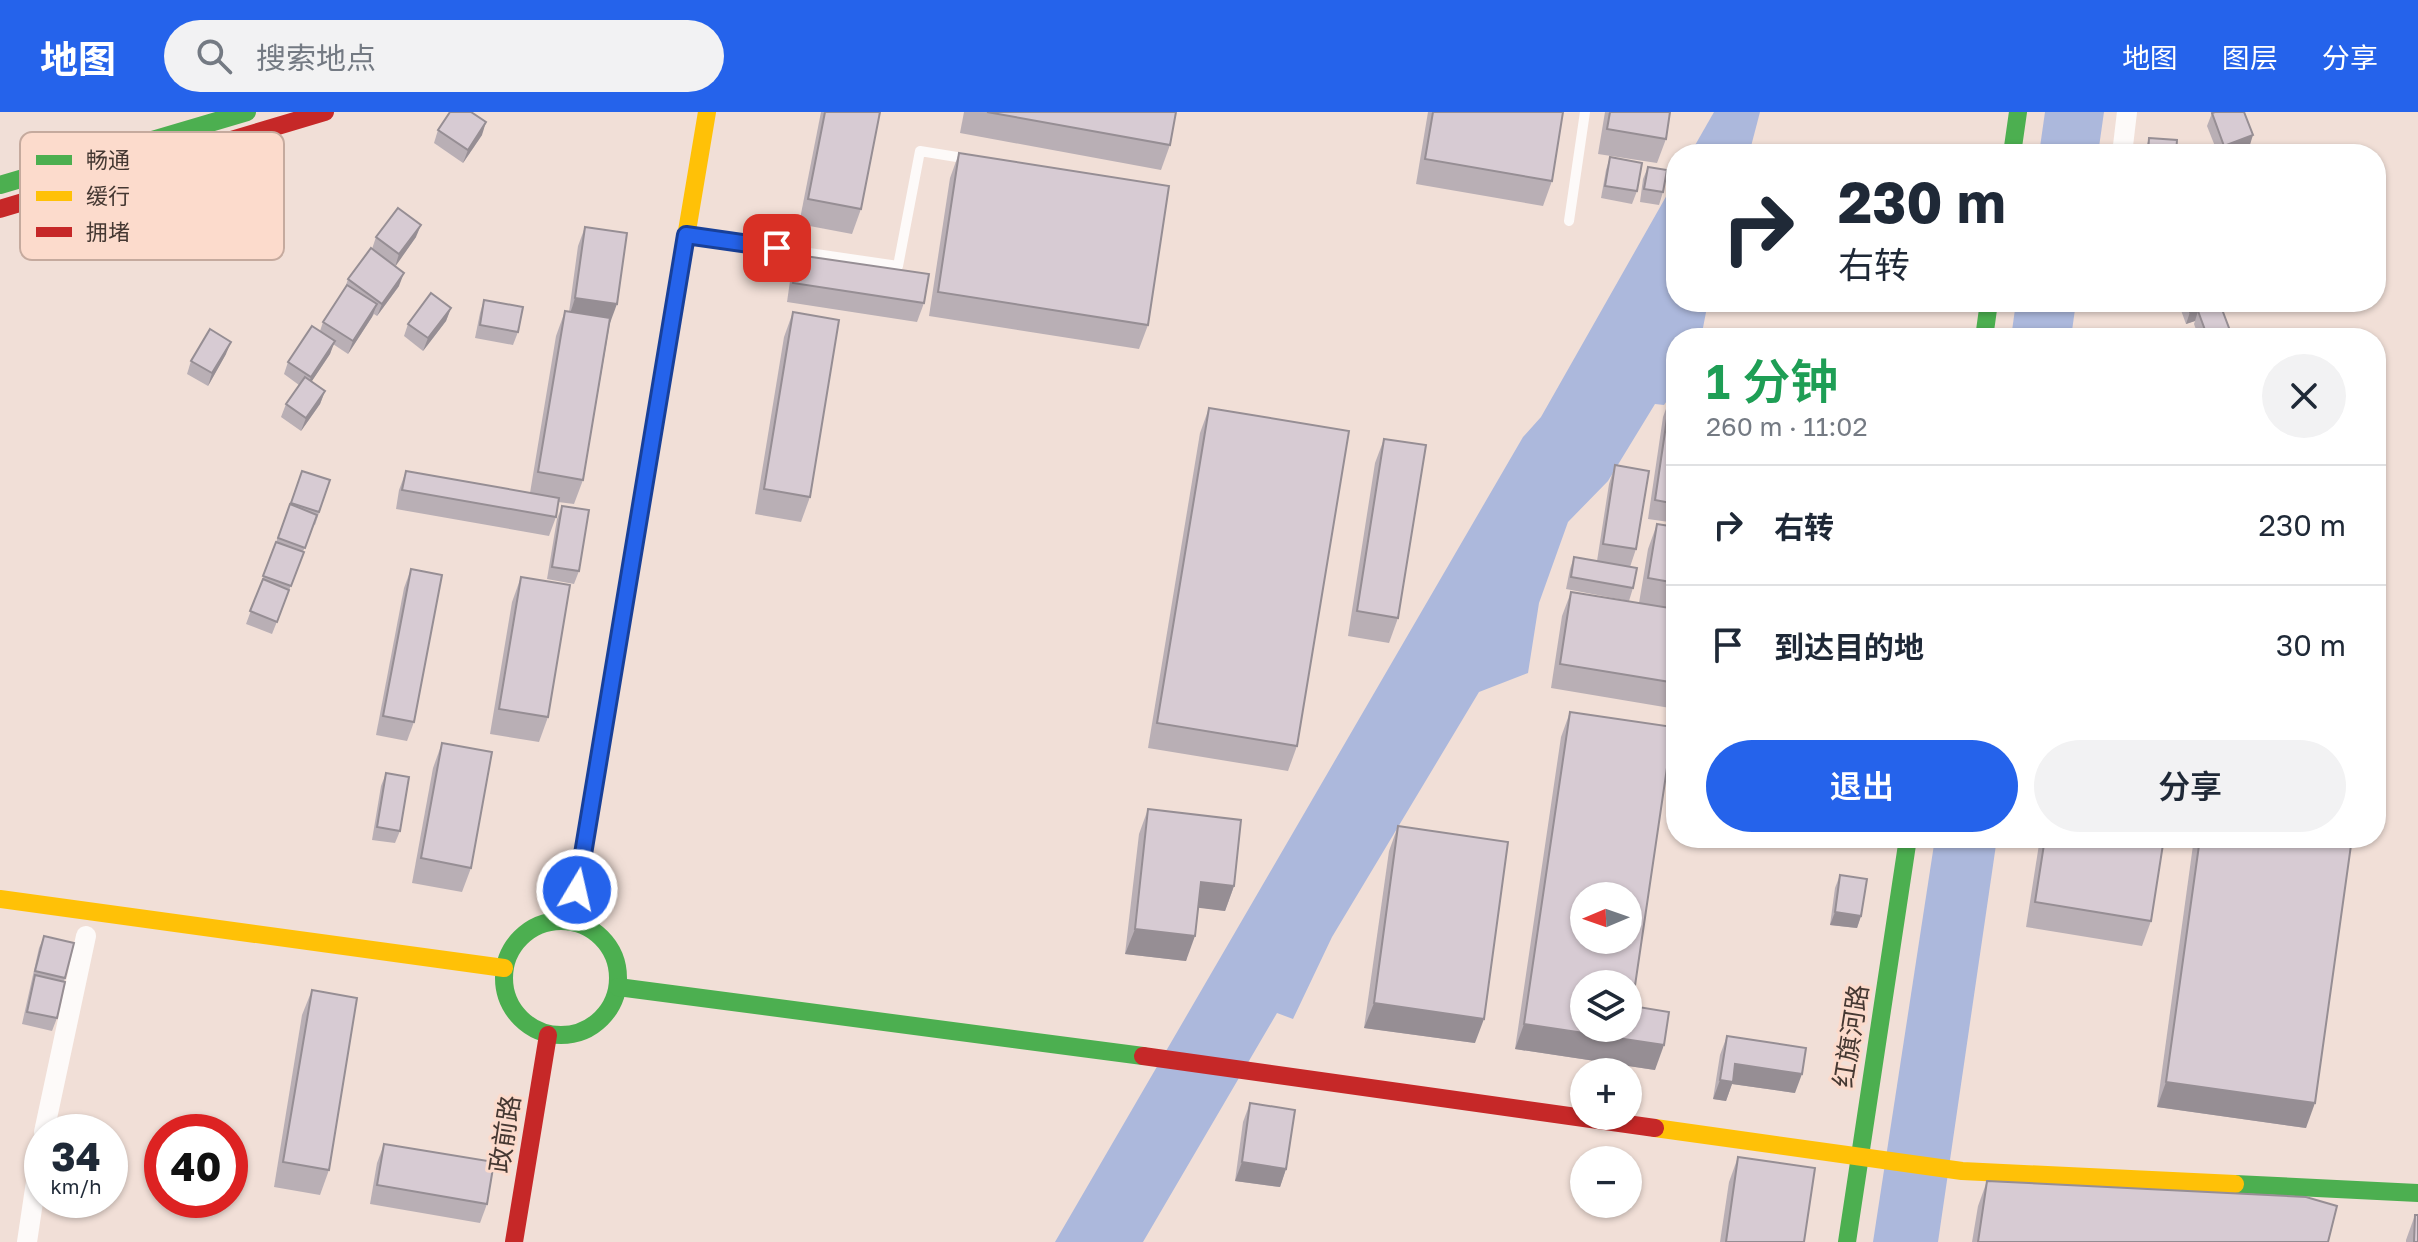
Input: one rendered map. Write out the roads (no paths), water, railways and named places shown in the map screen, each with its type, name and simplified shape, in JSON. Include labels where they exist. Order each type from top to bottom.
[{"type":"street","points":[[179,132],[247,112]]},
{"type":"street","points":[[258,132],[325,112]]},
{"type":"street","points":[[572,921],[707,112]]},
{"type":"street","points":[[2013,144],[2018,112]]},
{"type":"street","points":[[2123,144],[2127,112]]},
{"type":"street","points":[[0,185],[20,179]]},
{"type":"street","points":[[0,209],[20,203]]},
{"type":"street","name":"红旗河路","points":[[1847,1242],[1866,1157],[1907,848]]},
{"type":"street","points":[[0,899],[504,968]]},
{"type":"street","points":[[550,921],[572,921],[593,929],[608,945],[618,965],[618,987],[610,1009],[593,1027],[572,1035],[548,1035],[528,1026],[513,1010],[504,990],[504,968],[513,947],[529,930],[550,921]]},
{"type":"street","points":[[48,1114],[86,936]]},
{"type":"street","points":[[618,987],[1101,1050],[1962,1171],[2418,1193]]},
{"type":"street","name":"政前路","points":[[514,1242],[548,1035]]},
{"type":"street","points":[[27,1242],[31,1218]]},
{"type":"lane","points":[[1569,221],[1585,112]]},
{"type":"lane","points":[[686,235],[898,266],[920,151],[980,160]]},
{"type":"water","points":[[1714,112],[1760,112],[1752,144],[1696,144]]},
{"type":"water","points":[[2045,112],[2104,112],[2099,144],[2040,144]]},
{"type":"water","points":[[1666,197],[1666,312],[1706,312],[1703,328],[1666,328],[1666,402],[1664,405],[1655,404],[1608,481],[1568,522],[1539,603],[1528,673],[1479,692],[1332,937],[1293,1019],[1277,1013],[1143,1242],[1055,1242],[1523,437],[1541,417]]},
{"type":"water","points":[[2015,312],[2075,312],[2072,328],[2012,328]]},
{"type":"water","points":[[1933,848],[1996,848],[1938,1242],[1873,1242]]}]
